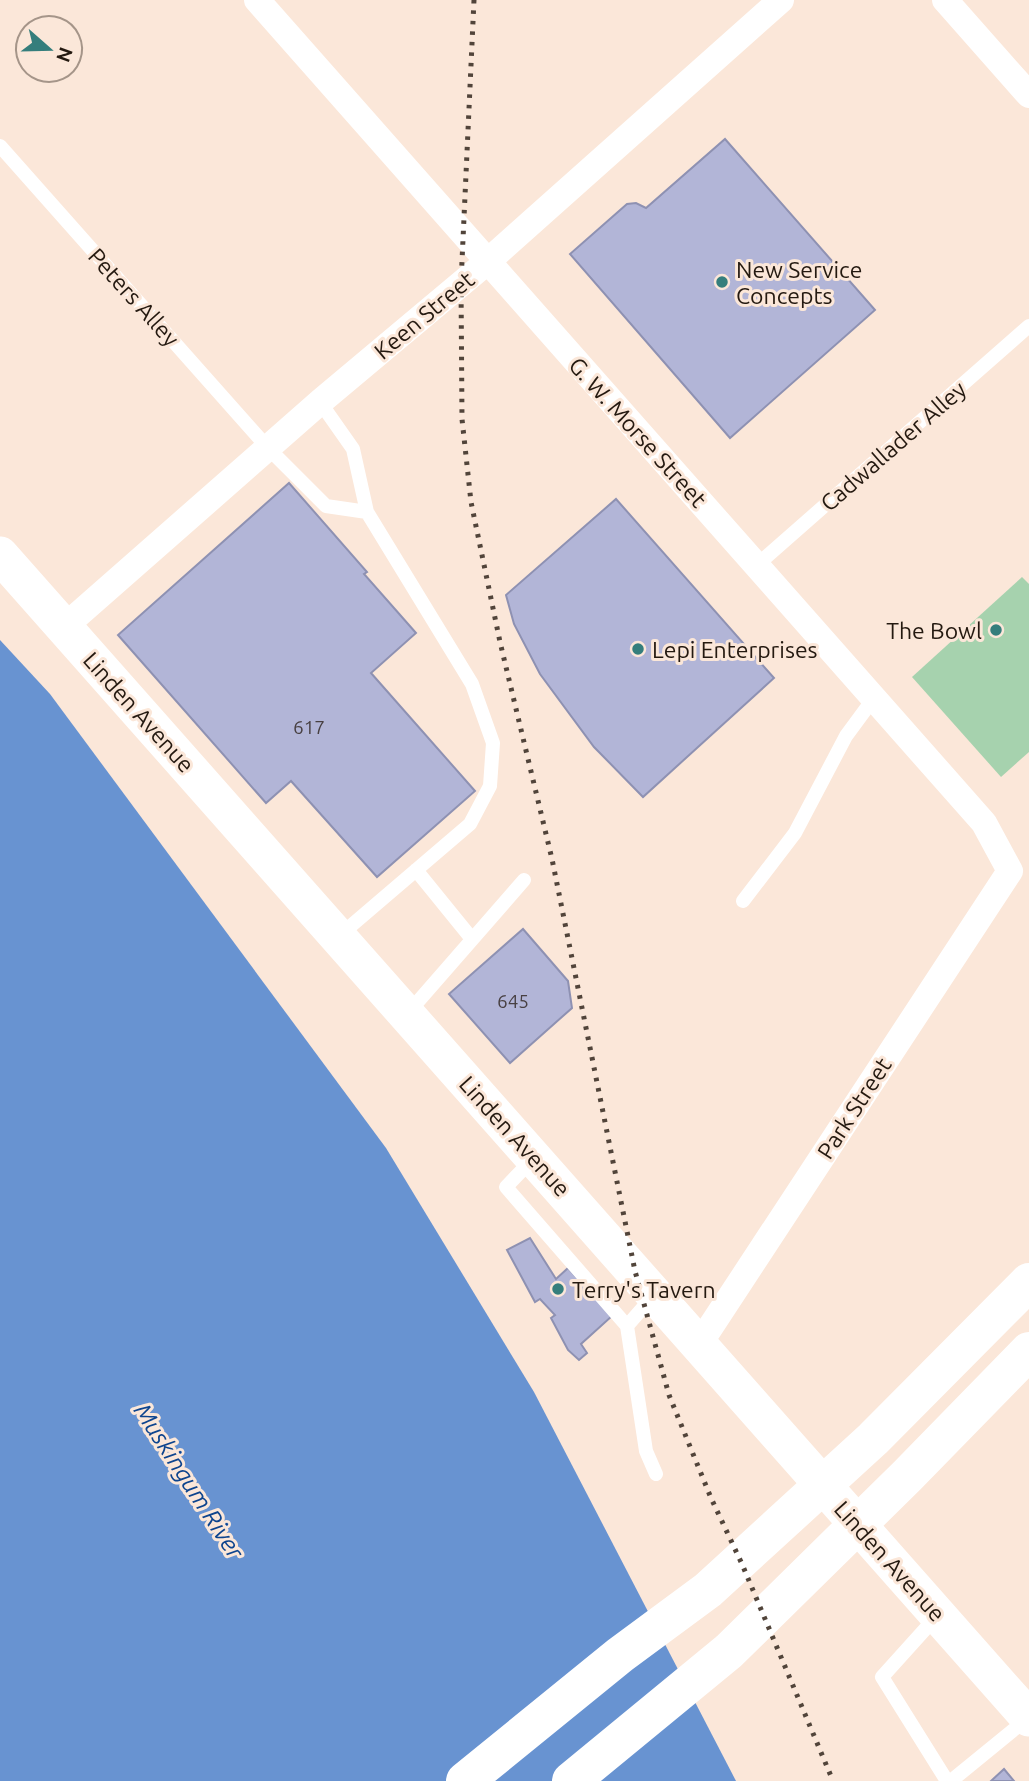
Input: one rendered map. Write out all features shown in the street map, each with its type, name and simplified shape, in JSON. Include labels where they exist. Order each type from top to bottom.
[{"type":"highway","points":[[465,1781],[620,1655],[708,1590],[873,1439],[1029,1282]]},
{"type":"highway","points":[[571,1781],[729,1651],[907,1476],[1029,1351]]},
{"type":"main road","name":"Linden Avenue","points":[[0,555],[698,1346],[938,1615],[1026,1708]]},
{"type":"street","name":"G. W. Morse Street","points":[[257,0],[984,823],[1010,871]]},
{"type":"street","name":"Keen Street","points":[[64,627],[320,402],[487,262],[781,0]]},
{"type":"street","points":[[945,0],[1029,96]]},
{"type":"street","name":"Park Street","points":[[698,1346],[1010,871]]},
{"type":"lane","name":"Peters Alley","points":[[0,146],[268,448],[326,506],[367,512]]},
{"type":"lane","name":"Cadwallader Alley","points":[[757,565],[1029,326]]},
{"type":"lane","points":[[320,402],[354,449],[367,512],[472,684],[493,743],[490,786],[470,824],[338,937]]},
{"type":"lane","points":[[743,901],[795,834],[846,736],[874,698]]},
{"type":"lane","points":[[416,870],[472,939]]},
{"type":"lane","points":[[407,1014],[524,880]]},
{"type":"lane","points":[[534,1157],[506,1187],[627,1326],[646,1451],[656,1474]]},
{"type":"lane","points":[[627,1326],[654,1294]]},
{"type":"lane","points":[[938,1615],[882,1677],[949,1781],[1026,1708]]},
{"type":"green space","name":"The Bowl","points":[[1022,577],[1029,584],[1029,752],[1001,777],[912,677]]},
{"type":"water","name":"Muskingum River","points":[[0,640],[50,694],[386,1148],[534,1392],[736,1781],[0,1781]]},
{"type":"building","name":"New Service Concepts","points":[[725,139],[875,310],[730,438],[570,254],[627,204],[636,203],[646,208]]},
{"type":"building","points":[[289,483],[416,633],[371,673],[475,791],[377,877],[291,781],[266,803],[118,635]]},
{"type":"building","name":"Lepi Enterprises","points":[[616,499],[774,678],[643,797],[594,747],[540,674],[514,624],[506,595]]},
{"type":"building","points":[[523,929],[568,981],[572,1008],[510,1063],[449,994]]},
{"type":"building","name":"Terry's Tavern","points":[[530,1238],[556,1279],[568,1268],[612,1316],[581,1344],[587,1353],[579,1360],[568,1350],[551,1318],[555,1315],[540,1299],[535,1302],[507,1250]]},
{"type":"building","points":[[1004,1769],[1014,1781],[991,1781]]},
{"type":"railway","points":[[474,0],[461,283],[462,419],[471,502],[500,642],[552,859],[635,1271],[669,1395],[833,1781]]},
{"type":"place","name":"New Service Concepts","points":[[722,282]]},
{"type":"place","name":"The Bowl","points":[[996,630]]},
{"type":"place","name":"Lepi Enterprises","points":[[638,649]]},
{"type":"place","name":"Terry's Tavern","points":[[558,1289]]}]
